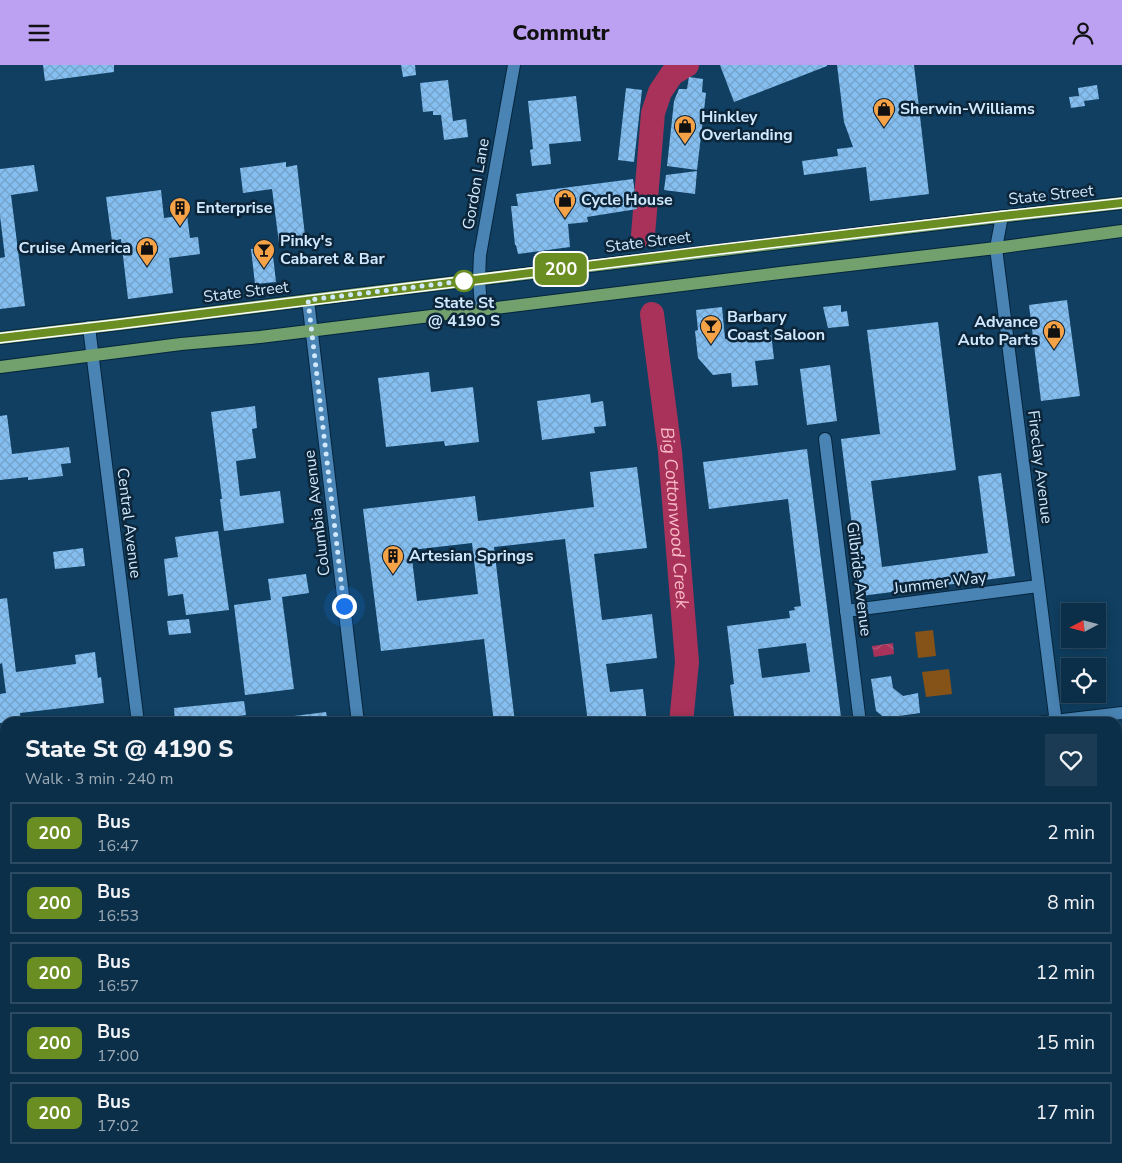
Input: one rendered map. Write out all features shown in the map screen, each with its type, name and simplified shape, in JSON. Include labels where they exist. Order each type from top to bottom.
[{"type":"main road","name":"State Street","points":[[0,338],[1122,203]]},
{"type":"main road","points":[[0,367],[996,248],[1122,231]]},
{"type":"street","name":"Gordon Lane","points":[[481,309],[480,255],[514,65]]},
{"type":"street","name":"Fireclay Avenue","points":[[1002,216],[996,248],[1055,717]]},
{"type":"street","name":"Columbia Avenue","points":[[308,300],[357,717]]},
{"type":"street","name":"Central Avenue","points":[[89,327],[137,717]]},
{"type":"street","name":"Gilbride Avenue","points":[[824,439],[859,717]]},
{"type":"street","name":"Jummer Way","points":[[846,611],[1038,586]]},
{"type":"street","points":[[1089,717],[1122,713]]},
{"type":"shaded area","points":[[933,630],[936,656],[918,658],[915,632]]},
{"type":"shaded area","points":[[949,669],[952,694],[926,697],[922,672]]},
{"type":"water","points":[[893,643],[894,654],[874,657],[872,646]]},
{"type":"building","points":[[43,65],[114,65],[114,72],[45,81]]},
{"type":"building","points":[[401,65],[415,65],[416,75],[403,77]]},
{"type":"building","points":[[720,65],[827,65],[827,66],[734,102]]},
{"type":"building","name":"Sherwin-Williams","points":[[837,65],[914,65],[929,194],[870,201],[866,167],[804,175],[802,161],[838,156],[837,149],[853,147],[844,122]]},
{"type":"building","name":"Hinkley Overlanding","points":[[689,77],[703,79],[702,92],[706,93],[697,170],[667,166],[674,101],[679,89],[687,89]]},
{"type":"building","points":[[448,80],[453,121],[466,119],[468,137],[444,140],[441,115],[433,115],[433,111],[423,112],[420,83]]},
{"type":"building","points":[[1097,85],[1099,99],[1084,101],[1085,106],[1071,108],[1069,97],[1079,96],[1078,88]]},
{"type":"building","points":[[626,88],[642,90],[634,162],[618,160]]},
{"type":"building","points":[[576,96],[581,141],[549,144],[551,164],[532,166],[530,150],[533,149],[528,101]]},
{"type":"building","points":[[286,162],[286,167],[297,165],[305,236],[294,237],[295,241],[279,243],[272,189],[243,193],[240,168]]},
{"type":"building","points":[[34,165],[38,191],[11,195],[25,306],[0,309],[0,258],[5,257],[0,216],[0,169]]},
{"type":"building","points":[[697,171],[695,194],[664,190],[666,175]]},
{"type":"building","points":[[633,179],[637,209],[587,217],[588,222],[568,224],[570,247],[518,254],[515,245],[511,206],[518,206],[516,194]]},
{"type":"building","name":"Cruise America","points":[[161,190],[164,218],[187,215],[190,238],[198,237],[200,254],[169,258],[173,293],[128,299],[121,239],[112,241],[106,197]]},
{"type":"building","name":"Pinky's Cabaret & Bar","points":[[272,247],[276,282],[255,284],[251,249]]},
{"type":"building","name":"Advance Auto Parts","points":[[1067,300],[1080,396],[1041,401],[1029,305]]},
{"type":"building","points":[[841,305],[841,312],[847,311],[849,326],[828,328],[823,307]]},
{"type":"building","points":[[722,307],[725,339],[771,333],[774,359],[755,361],[758,385],[732,387],[731,373],[713,375],[698,358],[695,331],[698,330],[696,310]]},
{"type":"building","points":[[938,322],[956,470],[871,481],[882,567],[988,553],[978,476],[1001,473],[1015,576],[861,596],[841,439],[880,434],[867,330]]},
{"type":"building","points":[[830,365],[837,421],[807,425],[800,369]]},
{"type":"building","points":[[429,372],[431,392],[473,387],[479,442],[445,446],[444,441],[386,447],[378,378]]},
{"type":"building","points":[[590,394],[591,403],[603,401],[606,426],[594,427],[595,433],[542,440],[537,401]]},
{"type":"building","points":[[255,406],[257,428],[252,429],[256,458],[236,461],[240,496],[280,491],[284,523],[224,531],[211,412]]},
{"type":"building","points":[[7,415],[12,454],[69,447],[71,463],[61,464],[63,476],[28,480],[28,477],[0,480],[0,416]]},
{"type":"building","points":[[807,449],[841,717],[734,717],[730,685],[734,684],[727,626],[790,618],[789,611],[795,610],[794,607],[801,606],[788,499],[709,509],[703,462]],"holes":[[[806,643],[810,672],[762,678],[758,649]]]},
{"type":"building","name":"Artesian Springs","points":[[637,467],[647,548],[594,554],[602,620],[652,614],[657,658],[606,664],[610,692],[643,689],[646,717],[587,717],[565,539],[494,547],[514,717],[493,717],[484,639],[381,651],[363,509],[475,496],[478,521],[594,507],[590,472]],"holes":[[[472,543],[478,594],[417,601],[411,550]]]},
{"type":"building","points":[[218,531],[229,610],[186,615],[183,594],[168,596],[164,559],[178,557],[175,537]]},
{"type":"building","points":[[83,548],[85,566],[55,569],[53,552]]},
{"type":"building","points":[[306,574],[309,593],[282,597],[294,689],[245,695],[234,605],[271,600],[268,579]]},
{"type":"building","points":[[7,598],[16,672],[76,664],[75,655],[95,652],[98,678],[101,677],[104,703],[20,713],[20,717],[0,717],[0,694],[6,693],[2,663],[0,664],[0,599]]},
{"type":"building","points":[[189,619],[191,633],[169,635],[167,621]]},
{"type":"building","points":[[891,676],[893,688],[903,696],[918,693],[920,713],[884,717],[876,711],[871,679]]},
{"type":"building","points":[[244,701],[246,715],[232,717],[175,717],[174,708]]},
{"type":"building","points":[[326,712],[327,717],[294,717]]},
{"type":"waterway","name":"Big Cottonwood Creek","points":[[643,235],[653,113],[660,92],[672,74],[687,65]]},
{"type":"waterway","name":"Big Cottonwood Creek","points":[[652,314],[670,452],[687,662],[682,717]]},
{"type":"bus line","name":"200","points":[[0,338],[714,250],[1122,203]]},
{"type":"place","name":"Sherwin-Williams","points":[[884,128]]},
{"type":"place","name":"Hinkley Overlanding","points":[[685,145]]},
{"type":"place","name":"Cycle House","points":[[565,219]]},
{"type":"place","name":"Enterprise","points":[[180,227]]},
{"type":"place","name":"Cruise America","points":[[147,267]]},
{"type":"place","name":"Pinky's Cabaret & Bar","points":[[264,269]]},
{"type":"place","name":"State St @ 4190 S","points":[[464,281]]},
{"type":"place","name":"Barbary Coast Saloon","points":[[711,345]]},
{"type":"place","name":"Advance Auto Parts","points":[[1054,350]]},
{"type":"place","name":"Artesian Springs","points":[[393,575]]},
{"type":"route","points":[[344,606],[308,300],[464,281]]}]
